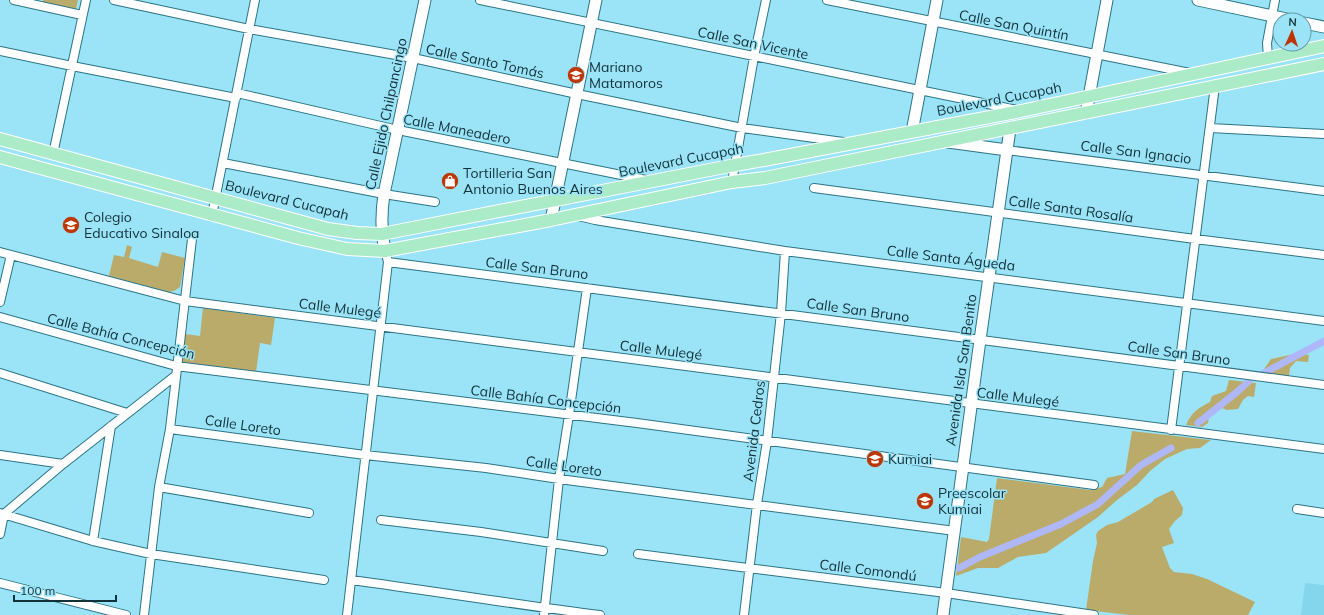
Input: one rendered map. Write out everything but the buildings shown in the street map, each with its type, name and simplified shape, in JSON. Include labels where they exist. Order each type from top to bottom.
[{"type":"main road","name":"Boulevard Cucapah","points":[[0,139],[328,229],[357,233],[382,234],[736,164],[1021,111],[1324,46]]},
{"type":"main road","points":[[0,157],[298,238],[387,257],[551,220],[732,182],[765,178],[1324,64]]},
{"type":"main road","points":[[764,160],[761,165],[761,172],[765,178]]},
{"type":"street","points":[[14,0],[82,15]]},
{"type":"street","points":[[53,154],[86,0]]},
{"type":"street","name":"Calle Santo Tomás","points":[[114,0],[249,29],[412,58],[742,128],[852,143]]},
{"type":"street","points":[[212,215],[255,0]]},
{"type":"street","name":"Calle Ejido Chilpancingo","points":[[387,257],[382,234],[384,194],[425,0]]},
{"type":"street","name":"Calle San Vicente","points":[[480,0],[1021,111]]},
{"type":"street","points":[[551,220],[596,0]]},
{"type":"street","points":[[732,182],[754,57],[766,0]]},
{"type":"street","name":"Calle San Quintín","points":[[827,0],[1195,74]]},
{"type":"street","points":[[912,132],[937,0]]},
{"type":"street","points":[[1086,113],[1107,0]]},
{"type":"street","points":[[1198,0],[1272,16],[1267,43],[1268,58]]},
{"type":"street","points":[[1273,12],[1275,0]]},
{"type":"street","points":[[1312,25],[1324,27]]},
{"type":"street","name":"Calle Maneadero","points":[[0,51],[72,66],[236,95],[398,130],[650,181]]},
{"type":"street","points":[[1171,430],[1215,86]]},
{"type":"street","points":[[1210,128],[1324,134]]},
{"type":"street","name":"Avenida Isla San Benito","points":[[943,615],[1010,129]]},
{"type":"street","name":"Calle San Ignacio","points":[[944,142],[1324,191]]},
{"type":"street","points":[[223,163],[384,194],[435,202]]},
{"type":"street","name":"Calle Santa Rosalía","points":[[814,188],[1324,255]]},
{"type":"street","name":"Calle Santa Águeda","points":[[575,215],[595,220],[786,250],[1324,321]]},
{"type":"street","points":[[144,615],[159,487],[170,429],[176,366],[192,239]]},
{"type":"street","name":"Avenida Cedros","points":[[744,615],[757,504],[767,441],[781,313],[786,250]]},
{"type":"street","name":"Calle Mulegé","points":[[0,252],[185,301],[1324,449]]},
{"type":"street","points":[[0,302],[11,255]]},
{"type":"street","points":[[347,615],[365,455],[374,391],[387,257]]},
{"type":"street","name":"Calle San Bruno","points":[[387,257],[587,288],[1324,385]]},
{"type":"street","points":[[545,612],[558,479],[569,415],[587,288]]},
{"type":"street","name":"Calle Bahía Concepción","points":[[0,317],[176,366],[569,415],[1094,485]]},
{"type":"street","points":[[0,373],[127,413]]},
{"type":"street","points":[[0,534],[2,514],[175,376]]},
{"type":"street","points":[[93,541],[111,426]]},
{"type":"street","name":"Calle Loreto","points":[[170,429],[365,455],[486,468],[558,479],[955,531]]},
{"type":"street","points":[[0,455],[63,464]]},
{"type":"street","points":[[159,487],[309,513]]},
{"type":"street","points":[[1298,509],[1324,513]]},
{"type":"street","points":[[2,514],[93,541],[151,554],[324,580]]},
{"type":"street","points":[[381,520],[481,532],[603,552]]},
{"type":"street","name":"Calle Comondú","points":[[638,554],[946,593],[1094,615]]},
{"type":"street","points":[[351,580],[433,591],[545,612],[600,615]]},
{"type":"street","points":[[0,583],[126,615]]},
{"type":"shaded area","points":[[43,0],[78,0],[76,9],[43,2]]},
{"type":"shaded area","points":[[127,245],[132,247],[129,258],[158,267],[162,252],[185,258],[180,287],[174,291],[168,292],[109,276],[114,255],[124,257]]},
{"type":"shaded area","points":[[203,308],[275,318],[271,345],[260,343],[256,372],[182,362],[185,334],[200,336]]},
{"type":"shaded area","points":[[1299,353],[1309,355],[1308,362],[1296,361],[1290,368],[1289,376],[1262,372],[1271,359]]},
{"type":"shaded area","points":[[1229,380],[1256,383],[1254,397],[1248,396],[1243,400],[1238,409],[1227,410],[1222,408],[1209,417],[1208,423],[1202,427],[1186,425],[1195,411],[1210,402],[1212,396],[1226,391]]},
{"type":"shaded area","points":[[1132,431],[1211,440],[1200,448],[1187,449],[1165,459],[1150,471],[1137,485],[1098,517],[1046,553],[1018,557],[998,568],[978,568],[956,576],[961,537],[987,542],[989,539],[997,478],[1090,490],[1102,487],[1107,478],[1125,474]]},
{"type":"shaded area","points":[[1173,490],[1183,508],[1182,515],[1169,529],[1174,543],[1162,547],[1170,568],[1174,572],[1192,574],[1207,579],[1255,602],[1248,615],[1129,615],[1086,610],[1097,543],[1096,535],[1098,531],[1107,525],[1118,522],[1152,502],[1154,499]]},
{"type":"shaded area","points":[[1305,583],[1324,585],[1324,615],[1301,615]]},
{"type":"waterway","points":[[1262,374],[1324,341]]},
{"type":"waterway","points":[[1198,423],[1249,381]]},
{"type":"waterway","points":[[959,568],[980,557],[1061,524],[1098,504],[1141,465],[1171,448]]},
{"type":"place","name":"Mariano Matamoros","points":[[576,75]]},
{"type":"place","name":"Tortilleria San Antonio Buenos Aires","points":[[450,181]]},
{"type":"place","name":"Colegio Educativo Sinaloa","points":[[71,225]]},
{"type":"place","name":"Kumiai","points":[[875,459]]},
{"type":"place","name":"Preescolar Kumiai","points":[[925,501]]}]
